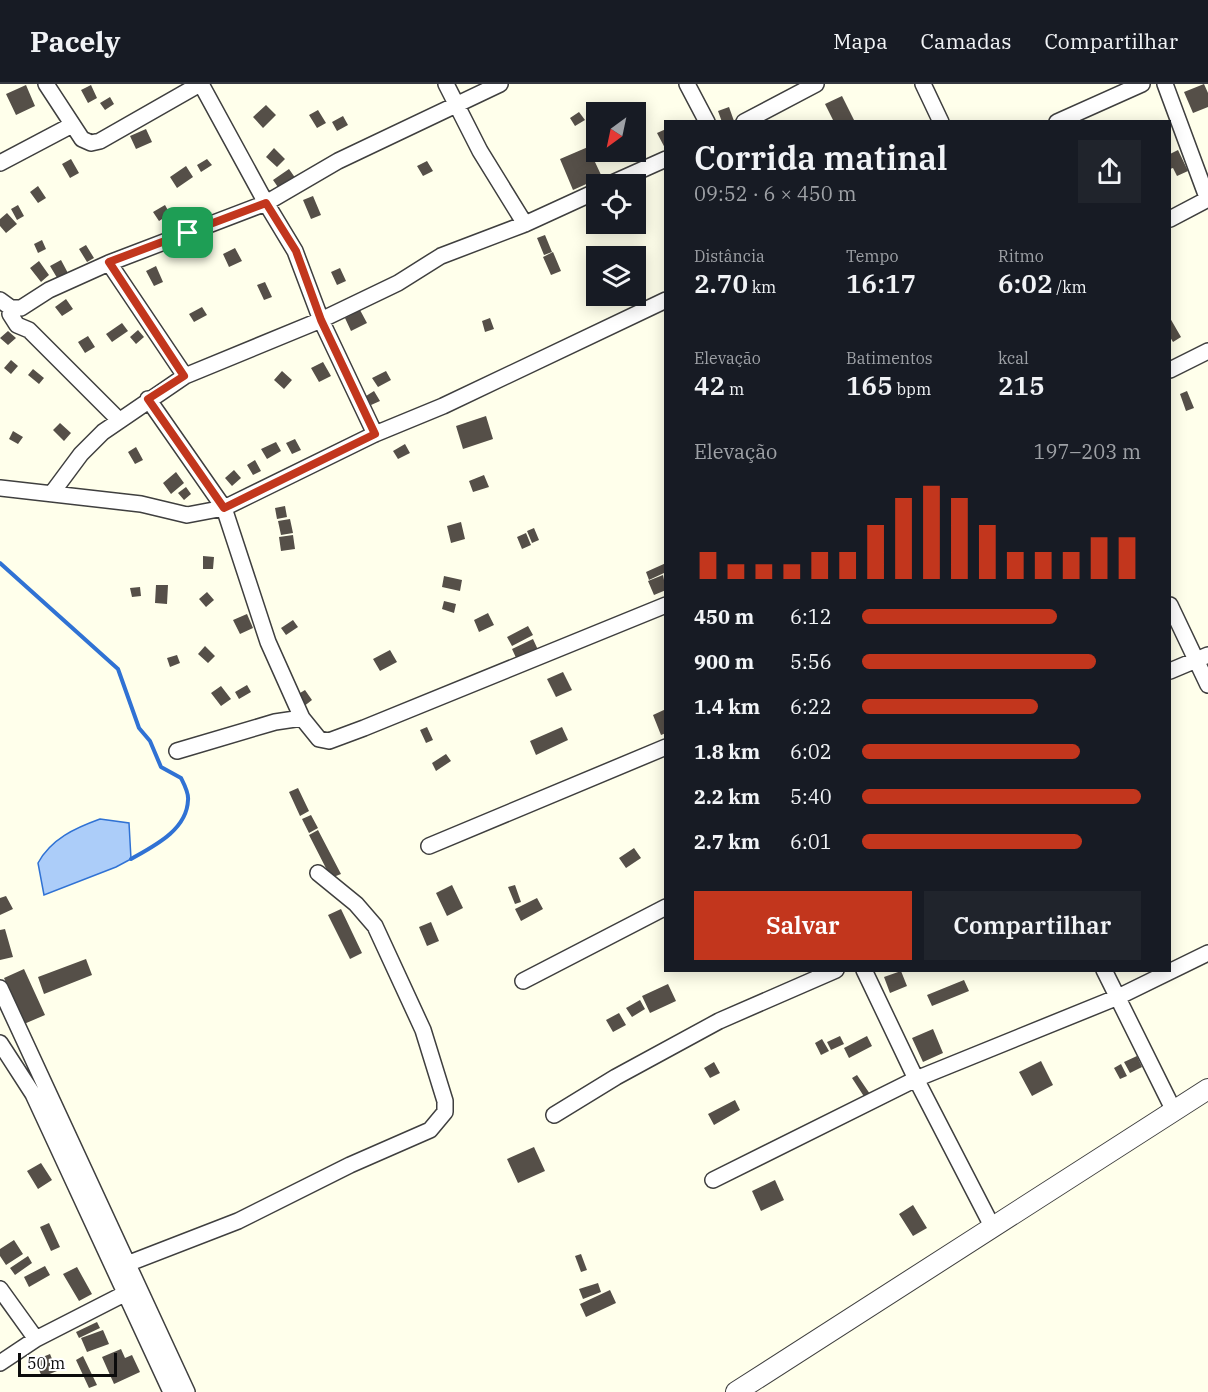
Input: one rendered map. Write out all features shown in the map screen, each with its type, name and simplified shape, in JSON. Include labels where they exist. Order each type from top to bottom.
[{"type":"street","points":[[46,84],[82,139],[91,143],[100,141],[201,84],[266,203],[296,251],[321,320],[375,434]]},
{"type":"street","points":[[446,84],[480,151],[525,224]]},
{"type":"street","points":[[6,304],[21,308],[49,290],[109,262],[266,203],[338,161],[500,84]]},
{"type":"street","points":[[687,84],[706,120]]},
{"type":"street","points":[[748,120],[816,84]]},
{"type":"street","points":[[923,84],[940,120]]},
{"type":"street","points":[[1061,120],[1142,84]]},
{"type":"street","points":[[1165,84],[1208,200],[1171,218]]},
{"type":"street","points":[[0,163],[72,125]]},
{"type":"street","points":[[632,174],[664,160]]},
{"type":"street","points":[[52,493],[81,454],[118,419],[184,376],[321,320],[398,283],[441,256],[525,224],[586,196]]},
{"type":"street","points":[[109,262],[184,376]]},
{"type":"street","points":[[0,488],[141,504],[187,515],[224,508],[375,434],[443,406],[664,301]]},
{"type":"street","points":[[6,304],[17,325],[29,330],[118,419]]},
{"type":"street","points":[[1171,370],[1208,351]]},
{"type":"street","points":[[148,399],[224,508],[268,642],[302,718],[319,739],[329,741],[664,606]]},
{"type":"street","points":[[1171,607],[1202,658],[1208,686]]},
{"type":"street","points":[[1171,671],[1202,658]]},
{"type":"street","points":[[177,751],[275,722],[302,718]]},
{"type":"street","points":[[429,846],[664,748]]},
{"type":"street","points":[[127,1264],[259,1211],[350,1165],[430,1130],[445,1112],[445,1101],[423,1030],[375,926],[367,914],[318,873]]},
{"type":"street","points":[[523,981],[664,908]]},
{"type":"street","points":[[1171,971],[1208,953]]},
{"type":"street","points":[[554,1115],[719,1020],[831,972]]},
{"type":"street","points":[[865,972],[916,1079],[993,1228]]},
{"type":"street","points":[[1105,972],[1174,1111]]},
{"type":"street","points":[[713,1180],[916,1079],[1118,997],[1169,972]]},
{"type":"street","points":[[0,988],[187,1392]]},
{"type":"street","points":[[0,1043],[33,1094],[171,1392]]},
{"type":"street","points":[[736,1392],[1208,1089]]},
{"type":"street","points":[[0,1289],[36,1339]]},
{"type":"street","points":[[0,1363],[36,1339],[124,1294]]},
{"type":"water","points":[[100,819],[129,823],[131,859],[44,895],[38,863],[43,855],[64,835]]},
{"type":"building","points":[[1204,84],[1208,93],[1208,107],[1193,113],[1184,92]]},
{"type":"building","points":[[26,85],[35,106],[16,115],[6,94]]},
{"type":"building","points":[[91,85],[97,98],[88,103],[81,90]]},
{"type":"building","points":[[842,96],[854,120],[833,120],[825,104]]},
{"type":"building","points":[[110,97],[114,104],[105,110],[100,103]]},
{"type":"building","points":[[266,105],[276,115],[263,128],[253,117]]},
{"type":"building","points":[[729,107],[734,120],[721,120],[718,111]]},
{"type":"building","points":[[318,110],[326,123],[317,128],[309,115]]},
{"type":"building","points":[[579,112],[585,120],[575,126],[570,118]]},
{"type":"building","points":[[343,116],[348,125],[337,131],[332,122]]},
{"type":"building","points":[[146,129],[152,142],[136,149],[130,136]]},
{"type":"building","points":[[664,130],[664,146],[657,133]]},
{"type":"building","points":[[274,148],[285,159],[277,167],[266,157]]},
{"type":"building","points":[[586,148],[586,162],[595,162],[601,174],[586,174],[586,184],[573,190],[560,159]]},
{"type":"building","points":[[1178,150],[1188,171],[1177,176],[1173,168],[1171,169],[1171,154]]},
{"type":"building","points":[[71,159],[79,173],[70,178],[62,164]]},
{"type":"building","points":[[207,159],[212,165],[201,172],[197,165]]},
{"type":"building","points":[[427,161],[433,171],[423,176],[417,166]]},
{"type":"building","points":[[186,166],[193,177],[177,188],[170,177]]},
{"type":"building","points":[[289,169],[296,179],[280,190],[273,180]]},
{"type":"building","points":[[38,186],[46,198],[38,203],[30,192]]},
{"type":"building","points":[[313,196],[321,215],[311,219],[303,200]]},
{"type":"building","points":[[18,205],[24,216],[17,220],[11,209]]},
{"type":"building","points":[[165,205],[170,214],[159,221],[153,212]]},
{"type":"building","points":[[7,213],[17,224],[6,233],[0,226],[0,219]]},
{"type":"building","points":[[545,235],[552,252],[544,255],[537,238]]},
{"type":"building","points":[[42,240],[46,249],[38,253],[34,244]]},
{"type":"building","points":[[86,245],[94,258],[87,262],[79,249]]},
{"type":"building","points":[[235,248],[242,261],[229,267],[223,254]]},
{"type":"building","points":[[553,252],[561,271],[551,275],[543,257]]},
{"type":"building","points":[[61,260],[69,275],[59,281],[50,266]]},
{"type":"building","points":[[39,261],[49,275],[41,282],[30,268]]},
{"type":"building","points":[[156,266],[163,282],[154,286],[146,271]]},
{"type":"building","points":[[340,268],[346,281],[337,285],[331,272]]},
{"type":"building","points":[[265,282],[272,297],[264,300],[257,285]]},
{"type":"building","points":[[66,299],[73,309],[62,316],[55,307]]},
{"type":"building","points":[[202,307],[207,315],[194,322],[189,314]]},
{"type":"building","points":[[360,310],[367,323],[351,331],[345,318]]},
{"type":"building","points":[[490,318],[494,329],[485,332],[482,321]]},
{"type":"building","points":[[1171,320],[1181,337],[1173,342],[1171,339]]},
{"type":"building","points":[[122,323],[128,331],[112,342],[106,334]]},
{"type":"building","points":[[138,330],[144,337],[136,344],[130,337]]},
{"type":"building","points":[[8,331],[16,338],[8,345],[0,338]]},
{"type":"building","points":[[88,336],[95,347],[85,353],[78,342]]},
{"type":"building","points":[[11,360],[18,366],[11,374],[4,368]]},
{"type":"building","points":[[323,362],[331,376],[319,382],[311,368]]},
{"type":"building","points":[[33,369],[44,378],[39,384],[28,375]]},
{"type":"building","points":[[282,371],[292,380],[284,389],[274,380]]},
{"type":"building","points":[[386,371],[391,380],[378,387],[372,378]]},
{"type":"building","points":[[374,391],[380,401],[371,405],[366,396]]},
{"type":"building","points":[[1187,391],[1194,408],[1186,411],[1180,394]]},
{"type":"building","points":[[486,416],[493,439],[463,449],[456,426]]},
{"type":"building","points":[[60,423],[71,433],[64,441],[53,430]]},
{"type":"building","points":[[13,431],[23,437],[18,444],[9,439]]},
{"type":"building","points":[[295,439],[301,450],[292,454],[286,443]]},
{"type":"building","points":[[276,442],[281,451],[267,459],[261,449]]},
{"type":"building","points":[[405,444],[410,453],[398,459],[393,451]]},
{"type":"building","points":[[136,447],[143,460],[135,464],[128,452]]},
{"type":"building","points":[[255,460],[261,471],[253,475],[247,465]]},
{"type":"building","points":[[234,470],[241,478],[232,486],[225,478]]},
{"type":"building","points":[[176,472],[184,483],[171,494],[163,483]]},
{"type":"building","points":[[484,475],[489,487],[473,492],[469,481]]},
{"type":"building","points":[[186,487],[191,494],[184,500],[178,493]]},
{"type":"building","points":[[285,506],[287,517],[277,519],[275,508]]},
{"type":"building","points":[[290,519],[293,533],[281,535],[278,521]]},
{"type":"building","points":[[461,522],[465,539],[451,543],[447,526]]},
{"type":"building","points":[[534,528],[539,540],[532,543],[527,531]]},
{"type":"building","points":[[526,533],[531,545],[522,549],[517,537]]},
{"type":"building","points":[[293,535],[295,549],[281,551],[279,537]]},
{"type":"building","points":[[203,556],[214,557],[213,569],[203,569]]},
{"type":"building","points":[[664,564],[664,573],[649,580],[646,572]]},
{"type":"building","points":[[663,575],[664,591],[654,595],[648,581]]},
{"type":"building","points":[[444,576],[462,580],[460,591],[442,587]]},
{"type":"building","points":[[156,585],[168,585],[167,604],[155,603]]},
{"type":"building","points":[[140,587],[141,596],[132,597],[130,588]]},
{"type":"building","points":[[207,592],[214,600],[206,607],[199,599]]},
{"type":"building","points":[[444,601],[456,604],[454,613],[442,609]]},
{"type":"building","points":[[488,613],[494,625],[479,632],[474,620]]},
{"type":"building","points":[[247,614],[253,628],[240,634],[233,620]]},
{"type":"building","points":[[293,620],[298,627],[286,635],[281,628]]},
{"type":"building","points":[[528,626],[533,635],[512,646],[507,637]]},
{"type":"building","points":[[533,639],[539,652],[518,662],[512,649]]},
{"type":"building","points":[[205,646],[215,656],[208,663],[198,654]]},
{"type":"building","points":[[390,650],[397,662],[380,671],[373,659]]},
{"type":"building","points":[[177,655],[180,663],[170,667],[167,658]]},
{"type":"building","points":[[563,672],[572,690],[556,697],[547,679]]},
{"type":"building","points":[[247,685],[251,692],[239,699],[235,692]]},
{"type":"building","points":[[221,686],[231,699],[221,706],[211,693]]},
{"type":"building","points":[[305,690],[312,700],[303,707],[295,696]]},
{"type":"building","points":[[664,710],[664,734],[661,735],[653,715]]},
{"type":"building","points":[[427,727],[433,740],[426,743],[420,730]]},
{"type":"building","points":[[562,727],[568,740],[536,755],[530,741]]},
{"type":"building","points":[[446,754],[451,761],[436,771],[432,763]]},
{"type":"building","points":[[298,788],[309,811],[300,816],[289,792]]},
{"type":"building","points":[[311,815],[318,828],[309,833],[302,819]]},
{"type":"building","points":[[318,830],[341,874],[331,878],[309,835]]},
{"type":"building","points":[[634,848],[641,858],[626,868],[619,858]]},
{"type":"building","points":[[452,885],[463,908],[447,916],[436,893]]},
{"type":"building","points":[[515,885],[521,902],[515,904],[508,887]]},
{"type":"building","points":[[6,896],[13,909],[0,915],[0,898]]},
{"type":"building","points":[[537,898],[543,909],[521,921],[515,909]]},
{"type":"building","points":[[341,909],[362,953],[350,959],[328,915]]},
{"type":"building","points":[[431,922],[439,941],[427,946],[419,927]]},
{"type":"building","points":[[5,929],[13,957],[0,960],[0,930]]},
{"type":"building","points":[[86,959],[92,975],[44,994],[38,977]]},
{"type":"building","points":[[24,969],[45,1015],[24,1024],[4,978]]},
{"type":"building","points":[[901,972],[907,986],[890,993],[884,977]]},
{"type":"building","points":[[964,980],[969,991],[932,1006],[927,995]]},
{"type":"building","points":[[668,984],[676,1001],[650,1013],[642,996]]},
{"type":"building","points":[[640,1000],[645,1009],[632,1017],[626,1008]]},
{"type":"building","points":[[619,1013],[626,1025],[613,1032],[606,1020]]},
{"type":"building","points":[[933,1029],[943,1053],[923,1062],[912,1038]]},
{"type":"building","points":[[840,1036],[844,1044],[831,1050],[827,1042]]},
{"type":"building","points":[[867,1036],[872,1046],[849,1058],[844,1048]]},
{"type":"building","points":[[822,1039],[829,1051],[821,1055],[815,1043]]},
{"type":"building","points":[[1137,1056],[1142,1067],[1130,1073],[1124,1062]]},
{"type":"building","points":[[1041,1061],[1053,1085],[1032,1096],[1019,1072]]},
{"type":"building","points":[[714,1062],[720,1073],[710,1078],[704,1068]]},
{"type":"building","points":[[1121,1064],[1127,1076],[1120,1079],[1114,1068]]},
{"type":"building","points":[[857,1075],[870,1094],[865,1098],[852,1078]]},
{"type":"building","points":[[735,1100],[740,1110],[714,1125],[708,1114]]},
{"type":"building","points":[[534,1147],[545,1171],[518,1183],[507,1159]]},
{"type":"building","points":[[41,1163],[52,1180],[38,1189],[27,1171]]},
{"type":"building","points":[[775,1180],[784,1200],[761,1211],[752,1191]]},
{"type":"building","points":[[913,1205],[927,1228],[913,1236],[899,1214]]},
{"type":"building","points":[[49,1223],[60,1247],[51,1251],[40,1227]]},
{"type":"building","points":[[14,1240],[23,1254],[6,1265],[0,1256],[0,1249]]},
{"type":"building","points":[[581,1254],[587,1270],[581,1272],[575,1256]]},
{"type":"building","points":[[28,1256],[32,1263],[15,1275],[10,1268]]},
{"type":"building","points":[[45,1266],[50,1275],[29,1287],[24,1277]]},
{"type":"building","points":[[77,1267],[92,1294],[79,1301],[63,1274]]},
{"type":"building","points":[[598,1283],[601,1292],[583,1299],[579,1289]]},
{"type":"building","points":[[610,1290],[616,1303],[586,1317],[580,1304]]},
{"type":"building","points":[[97,1322],[100,1328],[79,1338],[76,1332]]},
{"type":"building","points":[[103,1330],[109,1344],[87,1352],[81,1338]]},
{"type":"building","points":[[121,1349],[125,1358],[132,1355],[140,1372],[114,1384],[102,1357]]},
{"type":"building","points":[[50,1354],[57,1371],[42,1377],[35,1360]]},
{"type":"building","points":[[83,1356],[97,1385],[89,1388],[76,1360]]},
{"type":"waterway","points":[[0,563],[118,669],[139,728],[150,741],[161,767],[181,778],[185,786],[188,800],[182,820],[168,836],[131,859]]},
{"type":"route","points":[[266,203],[296,251],[321,320],[375,434],[224,508],[148,399],[184,376],[109,262],[188,233],[266,203]]}]
